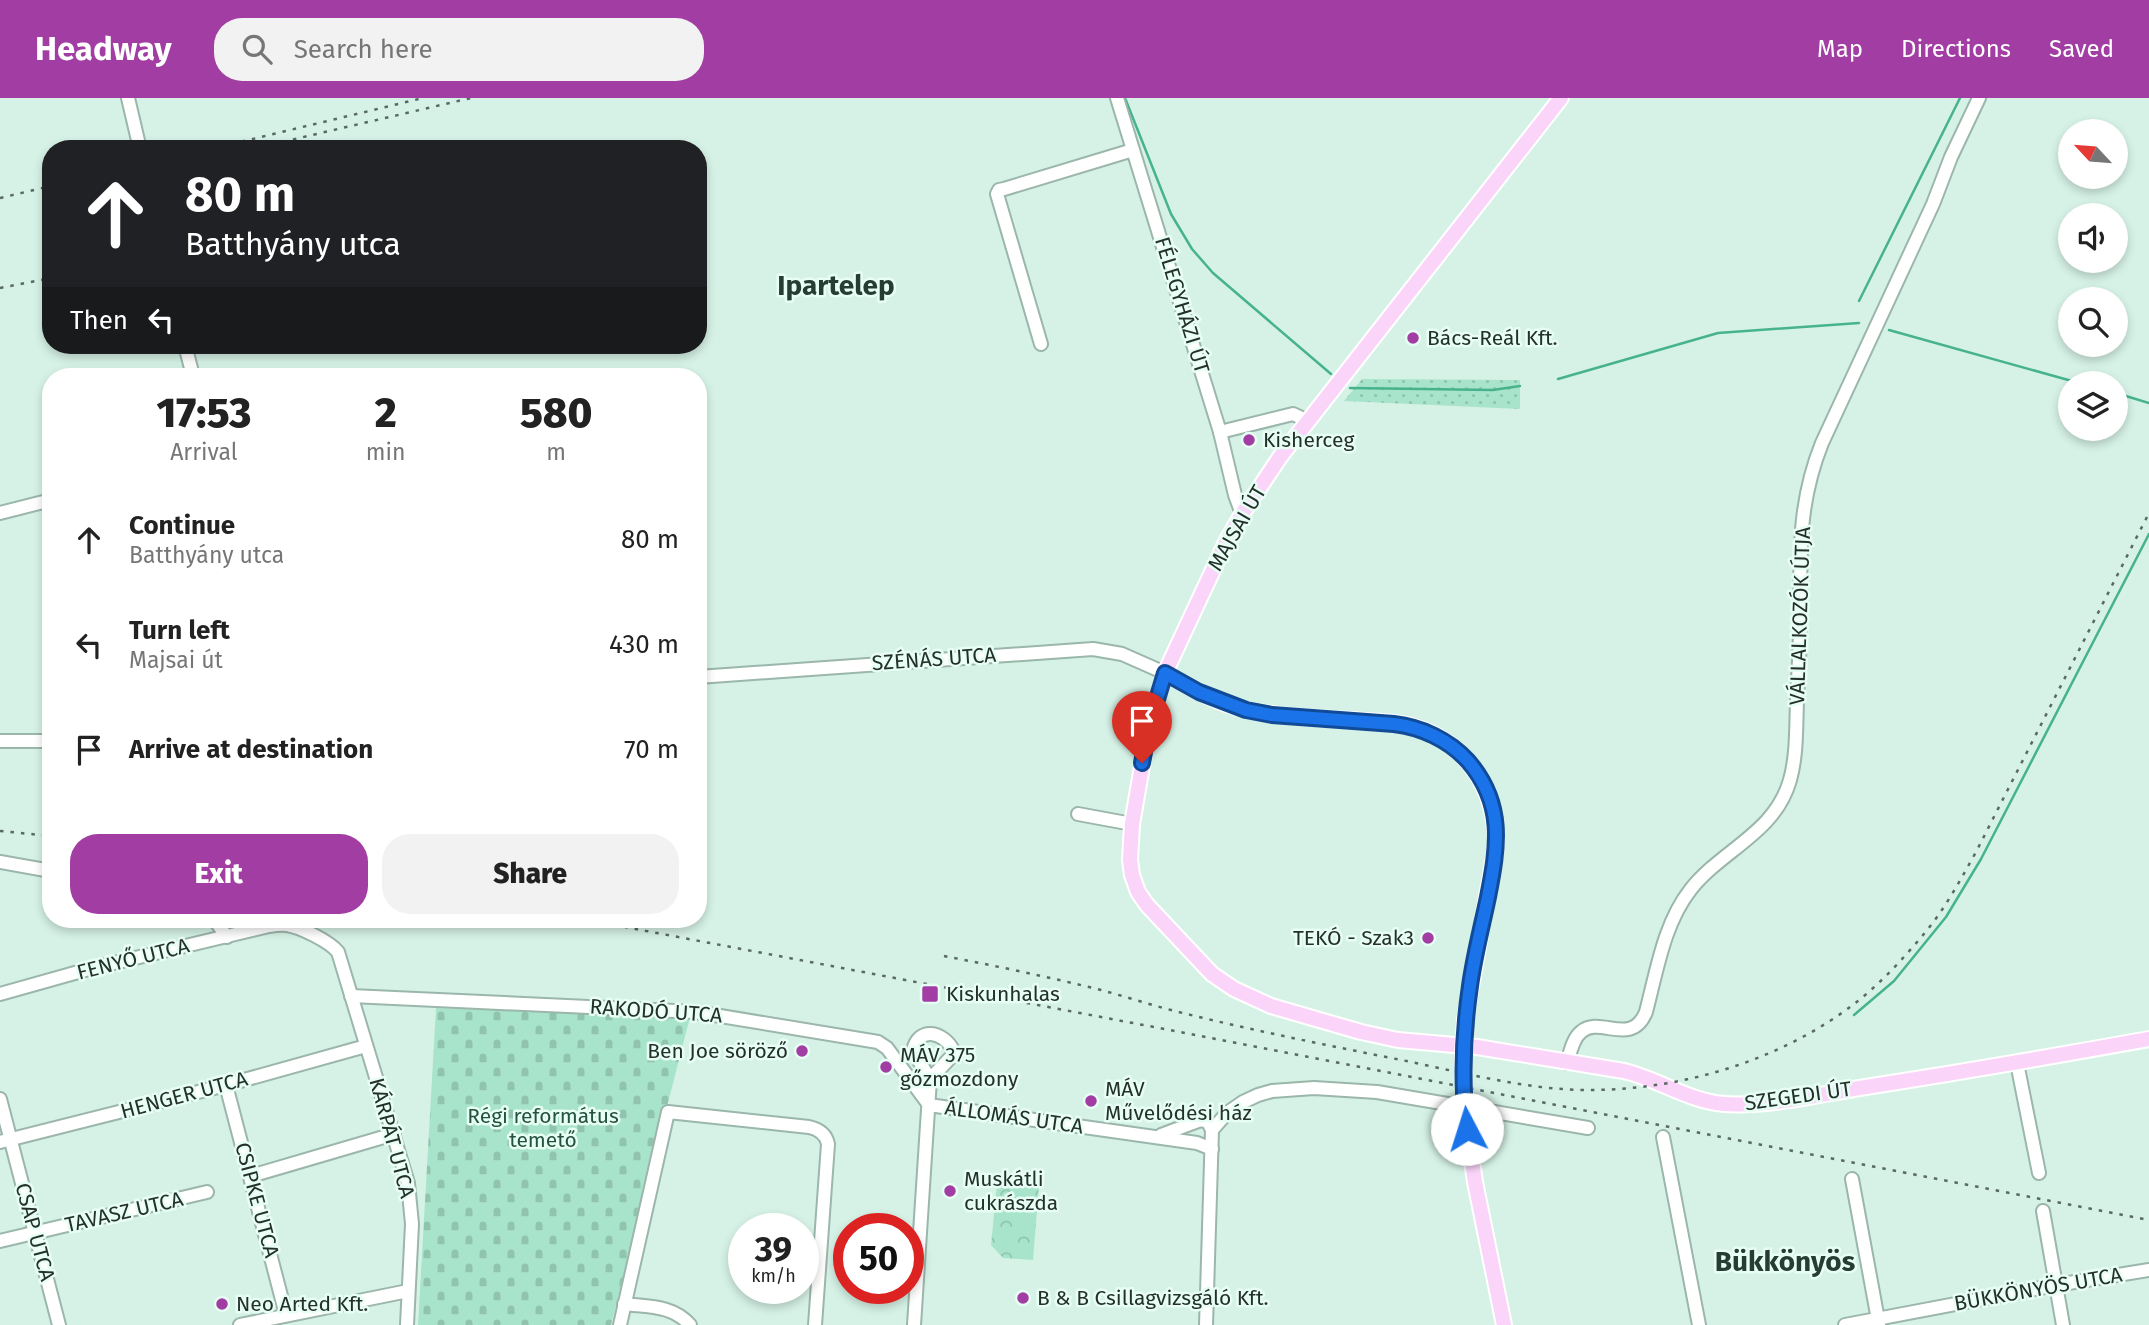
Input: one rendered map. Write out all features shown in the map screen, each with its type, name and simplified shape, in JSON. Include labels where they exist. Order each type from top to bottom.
[{"type":"main road","name":"MAJSAI ÚT","points":[[1247,995],[1212,974],[1143,900],[1132,875],[1132,824],[1149,726],[1165,673],[1209,576],[1242,514],[1280,457],[1561,98]]},
{"type":"main road","points":[[1177,646],[1176,659],[1180,671],[1185,680],[1199,692]]},
{"type":"main road","points":[[1165,673],[1199,692],[1237,707],[1272,715],[1412,727],[1447,743],[1463,756],[1485,787],[1497,830],[1465,1020],[1465,1114],[1475,1182],[1504,1325]]},
{"type":"main road","name":"SZEGEDI ÚT","points":[[1247,995],[1271,1006],[1379,1037],[1478,1047],[1636,1074],[1690,1097],[1721,1104],[1771,1102],[2149,1039]]},
{"type":"street","points":[[128,98],[138,140]]},
{"type":"street","name":"FÉLEGYHÁZI ÚT","points":[[1117,98],[1220,432],[1242,514]]},
{"type":"street","name":"VÁLLALKOZÓK ÚTJA","points":[[1567,1063],[1576,1038],[1583,1030],[1590,1027],[1626,1030],[1640,1022],[1646,1012],[1667,932],[1678,908],[1690,890],[1713,866],[1763,827],[1787,790],[1796,749],[1801,539],[1809,480],[1822,443],[1979,98]]},
{"type":"street","points":[[1041,344],[997,194],[999,190],[1133,150]]},
{"type":"street","points":[[1220,432],[1293,414],[1308,421]]},
{"type":"street","points":[[0,513],[42,502]]},
{"type":"street","name":"SZÉNÁS UTCA","points":[[707,676],[1093,649],[1122,654],[1165,673]]},
{"type":"street","points":[[0,741],[42,741]]},
{"type":"street","points":[[1077,814],[1132,824]]},
{"type":"street","points":[[0,862],[42,869]]},
{"type":"street","points":[[220,928],[227,937]]},
{"type":"street","name":"FENYŐ UTCA","points":[[0,994],[89,969],[261,928]]},
{"type":"street","name":"FENYŐ UTCA","points":[[297,928],[335,948],[351,996]]},
{"type":"street","name":"KÁRPÁT UTCA","points":[[351,996],[404,1167],[410,1199],[412,1224],[407,1325]]},
{"type":"street","name":"RAKODÓ UTCA","points":[[351,996],[696,1012],[867,1040],[883,1044],[887,1048],[929,1105]]},
{"type":"street","name":"HENGER UTCA","points":[[5,1141],[366,1046]]},
{"type":"street","points":[[2017,1063],[2039,1173]]},
{"type":"street","points":[[914,1325],[930,1079]]},
{"type":"street","name":"CSIPKE UTCA","points":[[226,1085],[286,1315]]},
{"type":"street","points":[[1206,1325],[1212,1130],[1227,1113],[1243,1102],[1272,1091],[1314,1088],[1377,1092],[1588,1128]]},
{"type":"street","name":"CSAP UTCA","points":[[0,1099],[5,1141],[35,1233],[59,1325]]},
{"type":"street","name":"ÁLLOMÁS UTCA","points":[[929,1105],[1196,1143],[1212,1149]]},
{"type":"street","points":[[620,1325],[668,1112],[814,1128],[825,1136],[828,1144],[815,1325]]},
{"type":"street","name":"ÁLLOMÁS UTCA","points":[[1140,1135],[1165,1134],[1201,1120],[1208,1122],[1212,1130]]},
{"type":"street","points":[[251,1176],[394,1134]]},
{"type":"street","points":[[1663,1137],[1699,1325]]},
{"type":"street","points":[[1852,1179],[1878,1322]]},
{"type":"street","name":"TAVASZ UTCA","points":[[0,1241],[206,1192]]},
{"type":"street","points":[[2043,1211],[2063,1325]]},
{"type":"street","name":"BÜKKÖNYÖS UTCA","points":[[1845,1325],[1878,1322],[2056,1284],[2149,1270]]},
{"type":"street","points":[[240,1325],[408,1291]]},
{"type":"street","points":[[624,1304],[663,1308],[680,1315],[690,1325]]},
{"type":"green space","points":[[1362,379],[1520,380],[1520,409],[1344,401]]},
{"type":"green space","name":"Régi református temető","points":[[436,1008],[690,1017],[611,1325],[418,1325]]},
{"type":"green space","points":[[997,1183],[1039,1186],[1033,1260],[1003,1258],[991,1245]]},
{"type":"waterway","points":[[1125,98],[1171,214],[1192,249],[1213,273],[1331,374]]},
{"type":"waterway","points":[[1859,301],[1960,98]]},
{"type":"waterway","points":[[1558,379],[1718,333],[1859,323]]},
{"type":"waterway","points":[[1889,330],[2058,377]]},
{"type":"waterway","points":[[1350,388],[1493,390],[1520,386]]},
{"type":"waterway","points":[[2128,397],[2149,403]]},
{"type":"waterway","points":[[1854,1015],[1894,981],[1946,917],[1981,859],[2149,534]]},
{"type":"railway","points":[[248,140],[423,98]]},
{"type":"railway","points":[[291,140],[471,98]]},
{"type":"railway","points":[[0,198],[42,188]]},
{"type":"railway","points":[[0,288],[42,280]]},
{"type":"railway","points":[[944,956],[1081,985],[1251,1029],[1538,1087],[1588,1090],[1656,1085],[1690,1079],[1756,1059],[1817,1029],[1846,1010],[1900,962],[1935,920],[1976,852],[2149,513]]},
{"type":"railway","points":[[0,831],[42,835]]},
{"type":"railway","points":[[631,928],[2149,1220]]},
{"type":"place","name":"Bács-Reál Kft.","points":[[1413,338]]},
{"type":"place","name":"Kisherceg","points":[[1249,440]]},
{"type":"place","name":"TEKÓ - Szak3","points":[[1428,938]]},
{"type":"place","name":"Kiskunhalas","points":[[930,994]]},
{"type":"place","name":"Ben Joe söröző","points":[[802,1051]]},
{"type":"place","name":"MÁV 375 gőzmozdony","points":[[886,1067]]},
{"type":"place","name":"MÁV Művelődési ház","points":[[1091,1101]]},
{"type":"place","name":"Muskátli cukrászda","points":[[950,1191]]},
{"type":"place","name":"B & B Csillagvizsgáló Kft.","points":[[1023,1298]]},
{"type":"place","name":"Neo Arted Kft.","points":[[222,1304]]},
{"type":"district","name":"Ipartelep","points":[[836,285]]},
{"type":"district","name":"Bükkönyös","points":[[1785,1261]]},
{"type":"route","points":[[1142,763],[1149,726],[1165,673],[1199,692],[1246,710],[1272,715],[1412,727],[1447,743],[1468,761],[1489,794],[1497,830],[1465,1020],[1463,1081],[1467,1129]]}]
